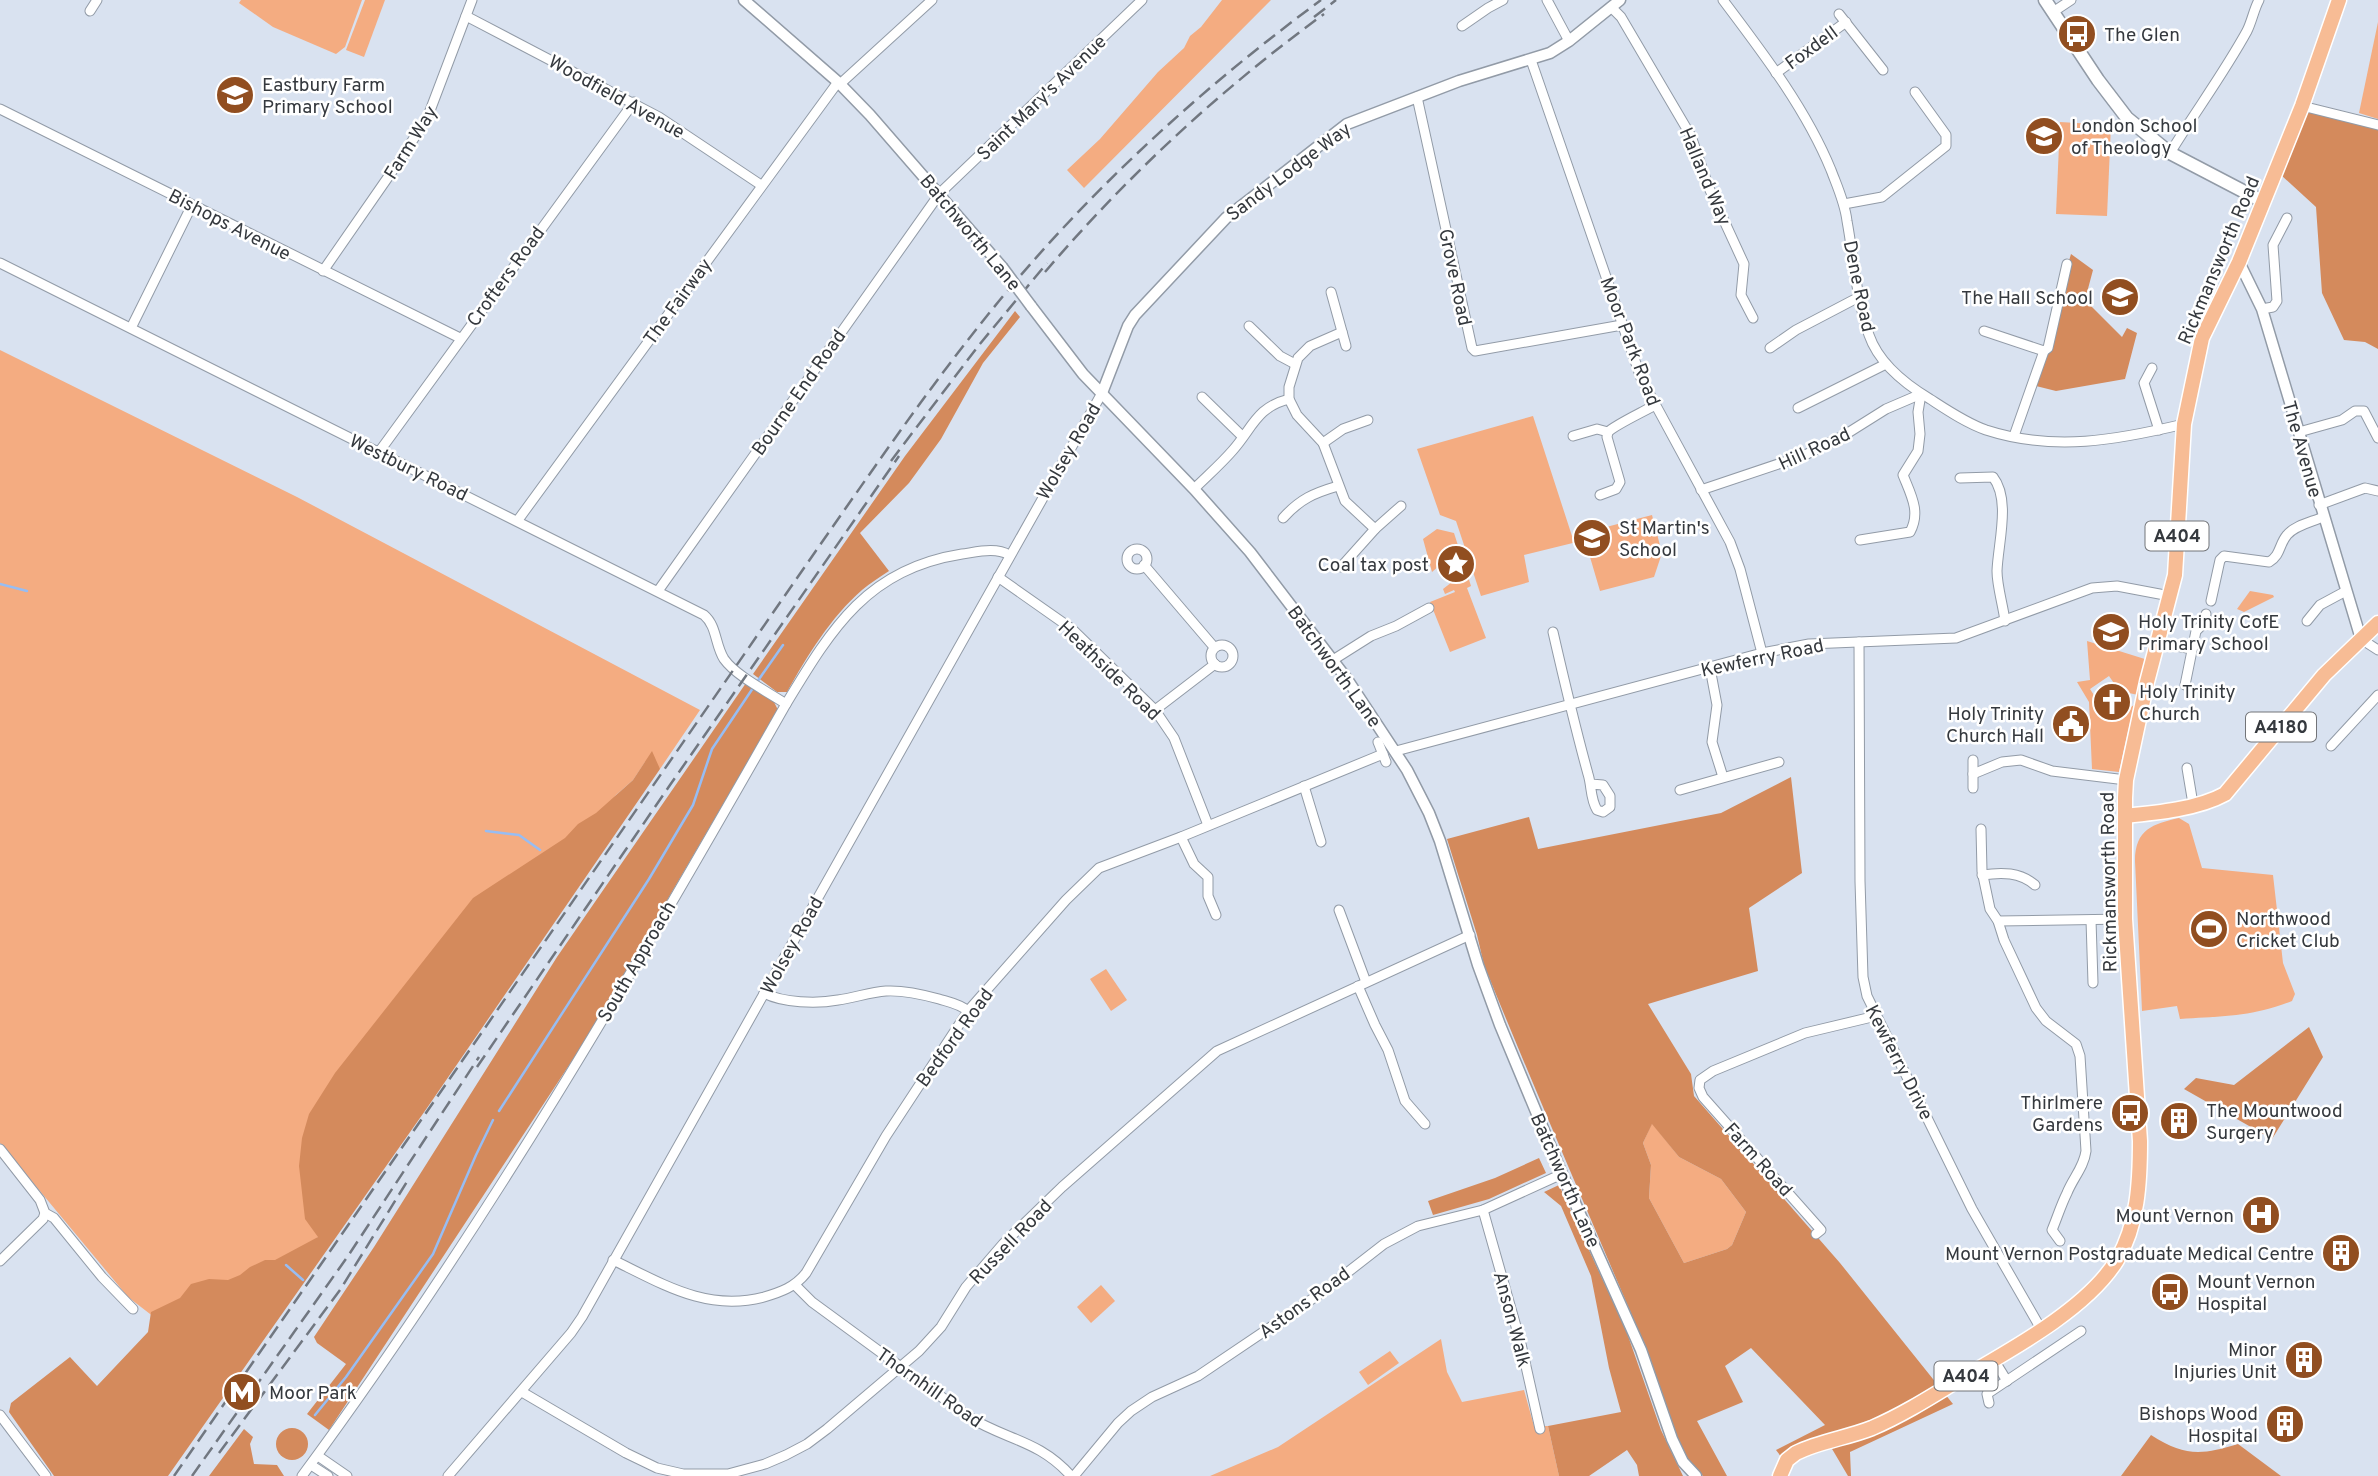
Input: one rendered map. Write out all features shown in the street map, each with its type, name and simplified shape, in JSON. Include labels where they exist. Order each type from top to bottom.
[{"type":"main road","points":[[2045,0],[2098,80],[2127,118],[2170,153],[2262,201]]},
{"type":"main road","name":"Rickmansworth Road","points":[[1777,1475],[1787,1460],[1796,1453],[1872,1428],[1898,1416],[1994,1360],[2088,1295],[2105,1278],[2123,1248],[2134,1215],[2140,1171],[2125,919],[2126,780],[2175,575],[2184,424],[2202,338],[2239,262],[2302,106],[2339,0]]},
{"type":"main road","name":"A4180","points":[[2125,816],[2155,813],[2216,799],[2232,787],[2323,675],[2378,623]]},
{"type":"main road","points":[[2124,843],[2141,822],[2155,813]]},
{"type":"street","points":[[90,11],[97,0]]},
{"type":"street","name":"Farm Way","points":[[323,271],[428,116],[472,0]]},
{"type":"street","name":"Batchworth Lane","points":[[744,0],[839,83],[940,193],[1002,267],[1083,374],[1194,489],[1250,552],[1333,660],[1396,751],[1429,813],[1500,1025],[1562,1174],[1641,1350],[1672,1439],[1683,1462],[1696,1476]]},
{"type":"street","name":"The Fairway","points":[[518,520],[761,185],[839,83],[932,0]]},
{"type":"street","name":"Saint Mary's Avenue","points":[[940,193],[1142,0]]},
{"type":"street","points":[[1462,26],[1503,0]]},
{"type":"street","points":[[1547,0],[1569,41]]},
{"type":"street","name":"Dene Road","points":[[1723,0],[1776,73],[1818,142],[1843,204],[1859,297],[1870,339],[1889,370],[1921,394],[1984,429],[2036,442],[2099,441],[2184,424]]},
{"type":"street","points":[[2053,12],[2071,0]]},
{"type":"street","points":[[2170,153],[2194,113],[2216,84],[2247,30],[2259,0]]},
{"type":"street","name":"Sandy Lodge Way","points":[[1102,393],[1128,326],[1135,315],[1213,229],[1347,124],[1459,81],[1550,53],[1616,4]]},
{"type":"street","name":"Halland Way","points":[[1616,4],[1621,17],[1691,135],[1709,188],[1744,264],[1741,295],[1753,318]]},
{"type":"street","name":"Foxdell","points":[[1839,13],[1883,70]]},
{"type":"street","name":"Woodfield Avenue","points":[[466,16],[634,102],[695,139],[761,185]]},
{"type":"street","name":"Foxdell","points":[[1776,73],[1846,22]]},
{"type":"street","name":"Moor Park Road","points":[[1531,60],[1642,378],[1654,405],[1730,542],[1740,569],[1762,653]]},
{"type":"street","points":[[1843,204],[1882,197],[1946,146],[1946,135],[1915,92]]},
{"type":"street","name":"Grove Road","points":[[1418,97],[1472,348],[1478,350],[1622,325]]},
{"type":"street","name":"Crofters Road","points":[[379,452],[634,102]]},
{"type":"street","points":[[2302,106],[2378,125]]},
{"type":"street","name":"Bishops Avenue","points":[[0,109],[460,338]]},
{"type":"street","name":"Bourne End Road","points":[[658,591],[940,193]]},
{"type":"street","points":[[131,328],[192,205]]},
{"type":"street","points":[[2262,309],[2273,307],[2277,302],[2273,244],[2287,218]]},
{"type":"street","name":"The Avenue","points":[[2239,262],[2262,309],[2361,639]]},
{"type":"street","name":"Westbury Road","points":[[0,263],[518,520],[707,617],[723,658],[730,666],[786,704]]},
{"type":"street","points":[[2014,436],[2044,351],[2048,348],[2067,264]]},
{"type":"street","points":[[1332,292],[1346,346]]},
{"type":"street","points":[[1770,348],[1796,330],[1859,297]]},
{"type":"street","points":[[1249,326],[1280,356],[1295,364]]},
{"type":"street","points":[[1984,331],[2044,351]]},
{"type":"street","points":[[1342,332],[1310,346],[1298,358],[1289,387],[1289,399],[1297,415],[1323,443],[1338,486],[1350,506],[1375,529]]},
{"type":"street","points":[[1798,408],[1886,364]]},
{"type":"street","points":[[2152,368],[2144,383],[2159,430]]},
{"type":"street","name":"Wolsey Road","points":[[448,1476],[572,1333],[1102,393]]},
{"type":"street","points":[[1860,540],[1910,532],[1917,514],[1903,475],[1918,451],[1921,394]]},
{"type":"street","name":"Hill Road","points":[[1701,490],[1805,455],[1886,410],[1921,394]]},
{"type":"street","points":[[1202,397],[1242,436]]},
{"type":"street","points":[[1194,489],[1234,449],[1264,410],[1289,399]]},
{"type":"street","points":[[1600,495],[1616,489],[1620,482],[1607,437],[1608,432],[1654,405]]},
{"type":"street","points":[[2299,432],[2342,419],[2355,411],[2364,411],[2378,438]]},
{"type":"street","points":[[1323,443],[1343,429],[1368,421]]},
{"type":"street","points":[[1573,436],[1597,429],[1608,432]]},
{"type":"street","points":[[1960,478],[1993,477],[1997,482],[2001,496],[2000,555],[1997,571],[2005,621]]},
{"type":"street","points":[[1283,518],[1308,495],[1338,486]]},
{"type":"street","points":[[2319,505],[2365,488],[2378,491]]},
{"type":"street","points":[[1341,568],[1375,529],[1401,506]]},
{"type":"street","points":[[2211,601],[2220,559],[2224,556],[2269,562],[2280,553],[2286,536],[2294,529],[2323,517]]},
{"type":"street","name":"South Approach","points":[[302,1476],[431,1293],[535,1132],[786,704],[838,625],[858,602],[888,579],[916,566],[955,555],[1001,551],[1009,555]]},
{"type":"street","points":[[1144,565],[1214,647]]},
{"type":"street","name":"Heathside Road","points":[[998,577],[1072,629],[1155,710],[1174,738],[1208,825]]},
{"type":"street","name":"Kewferry Road","points":[[1396,751],[1762,653],[1809,644],[1947,640],[1969,635],[2092,587],[2117,586],[2170,596]]},
{"type":"street","points":[[2307,621],[2320,605],[2346,591]]},
{"type":"street","points":[[1333,660],[1371,636],[1429,608]]},
{"type":"street","points":[[2185,685],[2196,631],[2204,622],[2206,614]]},
{"type":"street","points":[[1553,632],[1569,705],[1591,784]]},
{"type":"street","points":[[2361,639],[2378,650]]},
{"type":"street","name":"Kewferry Drive","points":[[1859,642],[1861,947],[1867,996],[1972,1209],[2041,1329]]},
{"type":"street","points":[[2157,642],[2192,649]]},
{"type":"street","points":[[1218,645],[1228,648],[1233,657],[1232,662],[1226,667],[1215,664],[1211,656],[1214,647],[1218,645]]},
{"type":"street","points":[[1155,710],[1215,664]]},
{"type":"street","points":[[1710,668],[1717,705],[1712,742],[1723,777]]},
{"type":"street","points":[[2331,746],[2378,695]]},
{"type":"street","name":"Bedford Road","points":[[795,1285],[806,1273],[886,1136],[968,1011],[1066,900],[1099,868],[1304,786],[1384,758],[1378,742]]},
{"type":"street","points":[[1973,760],[1973,788]]},
{"type":"street","points":[[1973,774],[2001,762],[2021,761],[2052,771],[2126,780]]},
{"type":"street","points":[[1680,790],[1779,762]]},
{"type":"street","points":[[2187,768],[2193,804]]},
{"type":"street","points":[[1304,786],[1321,842]]},
{"type":"street","points":[[1980,829],[1983,875],[1990,909],[1998,921],[2004,940],[2036,1008],[2046,1021],[2076,1044],[2080,1056],[2084,1162],[2055,1219],[2052,1230],[2060,1241]]},
{"type":"street","points":[[1181,837],[1194,864],[1208,877],[1208,896],[1216,915]]},
{"type":"street","points":[[1983,875],[2015,874],[2023,876],[2035,885]]},
{"type":"street","points":[[1339,911],[1374,1025],[1388,1050],[1405,1101],[1425,1124]]},
{"type":"street","points":[[1998,921],[2125,919]]},
{"type":"street","points":[[2091,920],[2093,983]]},
{"type":"street","name":"Russell Road","points":[[522,1392],[645,1464],[683,1474],[728,1474],[756,1467],[807,1444],[919,1352],[941,1327],[966,1287],[1003,1244],[1062,1187],[1212,1055],[1470,935]]},
{"type":"street","points":[[764,993],[794,1000],[833,1001],[883,991],[899,991],[958,1004],[968,1011]]},
{"type":"street","name":"Farm Road","points":[[1815,1234],[1821,1230],[1703,1097],[1699,1088],[1700,1080],[1795,1037],[1877,1016]]},
{"type":"street","points":[[2075,1139],[2085,1139]]},
{"type":"street","points":[[0,1149],[40,1200],[46,1213],[54,1218],[102,1277],[133,1309]]},
{"type":"street","name":"Astons Road","points":[[1073,1476],[1131,1411],[1152,1397],[1198,1376],[1311,1300],[1384,1244],[1418,1226],[1483,1210],[1562,1174]]},
{"type":"street","name":"Anson Walk","points":[[1483,1210],[1521,1344],[1540,1429]]},
{"type":"street","points":[[0,1261],[46,1213]]},
{"type":"street","points":[[613,1260],[675,1289],[709,1301],[760,1298],[795,1285]]},
{"type":"street","name":"Thornhill Road","points":[[795,1285],[813,1302],[986,1428],[1018,1439],[1049,1455],[1073,1476]]},
{"type":"street","points":[[1989,1403],[1987,1394],[2081,1331]]},
{"type":"street","points":[[1994,1360],[2007,1381]]},
{"type":"street","points":[[0,1415],[46,1476]]},
{"type":"street","points":[[318,1455],[347,1476]]},
{"type":"street","points":[[311,1465],[328,1476]]},
{"type":"shaded area","points":[[241,0],[362,0],[345,47],[336,54],[273,27],[239,3]]},
{"type":"shaded area","points":[[365,0],[385,0],[364,57],[346,50]]},
{"type":"shaded area","points":[[1222,0],[1271,0],[1084,188],[1067,170],[1100,139],[1158,72],[1184,48],[1190,36],[1201,27]]},
{"type":"shaded area","points":[[2378,22],[2378,119],[2359,113]]},
{"type":"shaded area","points":[[2308,109],[2378,127],[2378,349],[2365,342],[2344,340],[2322,293],[2316,207],[2281,175],[2301,114]]},
{"type":"shaded area","points":[[2060,122],[2111,125],[2107,216],[2056,214]]},
{"type":"shaded area","points":[[2071,254],[2093,270],[2085,300],[2122,337],[2127,328],[2137,333],[2125,379],[2056,391],[2032,385]]},
{"type":"shaded area","points":[[1015,311],[1020,317],[983,363],[941,439],[909,483],[860,533],[889,571],[865,587],[840,612],[820,638],[787,692],[777,692],[753,674],[905,456]]},
{"type":"shaded area","points":[[0,350],[297,497],[700,710],[660,769],[645,762],[633,780],[616,795],[574,852],[318,1237],[224,1371],[128,1297],[0,1143]]},
{"type":"shaded area","points":[[1533,416],[1572,536],[1652,515],[1662,553],[1654,577],[1600,591],[1585,540],[1524,555],[1529,582],[1481,596],[1456,521],[1440,515],[1417,449]]},
{"type":"shaded area","points":[[1437,529],[1454,533],[1471,586],[1467,588],[1486,638],[1450,652],[1430,602],[1455,592],[1454,590],[1445,594],[1443,589],[1452,582],[1440,565],[1432,572],[1423,539]]},
{"type":"shaded area","points":[[2250,591],[2274,597],[2244,612],[2237,609]]},
{"type":"shaded area","points":[[2087,641],[2148,660],[2138,695],[2122,695],[2109,676],[2090,689],[2110,720],[2134,705],[2119,772],[2092,769],[2089,702],[2077,682],[2090,680]]},
{"type":"shaded area","points":[[746,683],[772,698],[778,710],[585,1041],[329,1430],[307,1414],[346,1364],[317,1343],[314,1337],[557,957]]},
{"type":"shaded area","points":[[652,751],[660,769],[427,1108],[168,1476],[54,1476],[9,1412],[11,1403],[70,1357],[97,1386],[148,1332],[151,1312],[180,1298],[191,1284],[209,1279],[228,1280],[250,1267],[265,1260],[275,1260],[318,1237],[305,1219],[299,1166],[302,1138],[309,1114],[335,1073],[473,898],[565,838],[578,824],[596,813],[633,780]]},
{"type":"shaded area","points":[[1791,777],[1802,873],[1749,908],[1758,971],[1648,1004],[1691,1074],[1694,1096],[1840,1263],[1953,1404],[1850,1452],[1851,1476],[1848,1476],[1825,1437],[1782,1458],[1776,1450],[1825,1425],[1751,1348],[1725,1366],[1743,1402],[1697,1421],[1727,1476],[1703,1476],[1690,1462],[1671,1428],[1639,1332],[1484,965],[1447,839],[1529,817],[1538,849],[1721,813]],"holes":[[[1652,1124],[1679,1157],[1721,1179],[1746,1212],[1732,1245],[1684,1263],[1649,1198],[1651,1165],[1643,1143]]]},
{"type":"shaded area","name":"Northwood Cricket Club","points":[[2179,818],[2189,824],[2202,868],[2273,875],[2283,963],[2295,994],[2292,1001],[2250,1013],[2180,1019],[2177,1006],[2142,1011],[2136,850],[2138,842],[2147,830]]},
{"type":"shaded area","points":[[1106,969],[1127,1000],[1111,1011],[1090,979]]},
{"type":"shaded area","points":[[2309,1027],[2323,1057],[2272,1139],[2184,1089],[2196,1078],[2234,1085]]},
{"type":"shaded area","points":[[1652,1123],[1679,1157],[1721,1179],[1746,1212],[1732,1245],[1727,1249],[1684,1263],[1649,1198],[1651,1165],[1643,1143]]},
{"type":"shaded area","points":[[1539,1158],[1546,1173],[1489,1199],[1433,1215],[1428,1201],[1495,1178]]},
{"type":"shaded area","points":[[1559,1185],[1626,1330],[1661,1430],[1683,1476],[1639,1476],[1637,1465],[1627,1450],[1589,1476],[1559,1476],[1548,1426],[1621,1412],[1609,1368],[1591,1276],[1561,1206],[1544,1192]]},
{"type":"shaded area","points":[[1101,1285],[1115,1301],[1091,1323],[1077,1307]]},
{"type":"shaded area","points":[[1441,1339],[1447,1372],[1462,1402],[1524,1390],[1534,1426],[1548,1426],[1559,1476],[1210,1476],[1278,1447]]},
{"type":"shaded area","points":[[1390,1351],[1399,1363],[1368,1385],[1359,1372]]},
{"type":"shaded area","points":[[292,1428],[303,1433],[308,1444],[303,1455],[292,1460],[281,1455],[276,1444],[281,1433]]},
{"type":"shaded area","points":[[244,1429],[253,1437],[250,1444],[254,1464],[277,1465],[284,1476],[209,1476]]},
{"type":"shaded area","points":[[2151,1435],[2174,1447],[2194,1452],[2238,1444],[2281,1476],[2121,1476]]},
{"type":"waterway","points":[[0,584],[27,591]]},
{"type":"waterway","points":[[757,682],[783,645]]},
{"type":"waterway","points":[[499,1111],[649,879],[693,805],[712,749],[753,688]]},
{"type":"waterway","points":[[486,831],[519,835],[540,850]]},
{"type":"waterway","points":[[315,1415],[346,1377],[433,1254],[493,1120]]},
{"type":"waterway","points":[[286,1265],[303,1280]]},
{"type":"railway","points":[[174,1476],[863,483],[975,330],[1035,259],[1111,179],[1234,68],[1321,0]]},
{"type":"railway","points":[[1314,17],[1336,0]]},
{"type":"railway","points":[[1045,272],[1076,236],[1177,135],[1248,72],[1324,14]]},
{"type":"railway","points":[[891,461],[979,345],[1047,263]]},
{"type":"railway","points":[[477,1067],[899,456]]},
{"type":"railway","points":[[192,1476],[348,1256],[479,1057]]},
{"type":"railway","points":[[219,1453],[340,1290],[408,1180]]},
{"type":"place","name":"The Glen","points":[[2077,34]]},
{"type":"place","name":"Eastbury Farm Primary School","points":[[235,95]]},
{"type":"place","name":"London School of Theology","points":[[2044,136]]},
{"type":"place","name":"The Hall School","points":[[2120,297]]},
{"type":"place","name":"St Martin's School","points":[[1592,538]]},
{"type":"place","name":"Coal tax post","points":[[1456,564]]},
{"type":"place","name":"Holy Trinity CofE Primary School","points":[[2111,632]]},
{"type":"place","name":"Holy Trinity Church","points":[[2112,702]]},
{"type":"place","name":"Holy Trinity Church Hall","points":[[2071,724]]},
{"type":"place","name":"Northwood Cricket Club","points":[[2209,929]]},
{"type":"place","name":"Thirlmere Gardens","points":[[2130,1113]]},
{"type":"place","name":"The Mountwood Surgery","points":[[2179,1121]]},
{"type":"place","name":"Mount Vernon","points":[[2261,1215]]},
{"type":"place","name":"Mount Vernon Postgraduate Medical Centre","points":[[2341,1253]]},
{"type":"place","name":"Mount Vernon Hospital","points":[[2170,1292]]},
{"type":"place","name":"Minor Injuries Unit","points":[[2304,1360]]},
{"type":"place","name":"Moor Park","points":[[242,1392]]},
{"type":"place","name":"Bishops Wood Hospital","points":[[2285,1424]]}]
